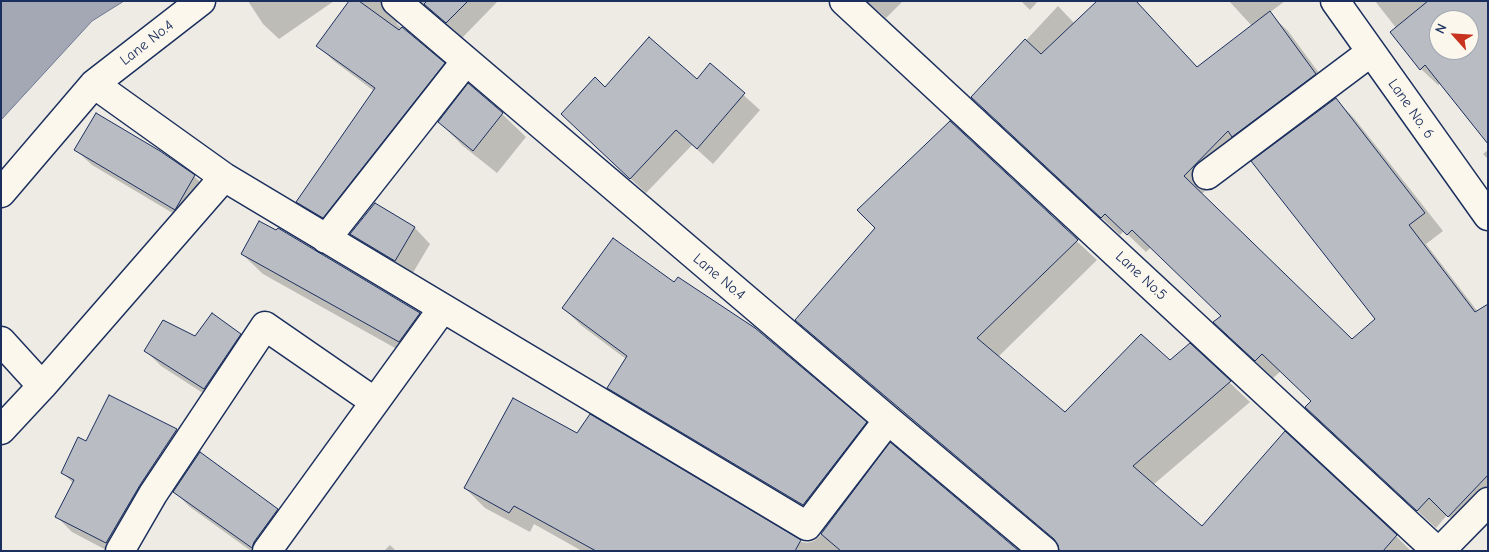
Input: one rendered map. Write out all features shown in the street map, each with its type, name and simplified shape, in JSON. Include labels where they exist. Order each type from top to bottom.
[{"type":"street","name":"Lane No.4","points":[[1,193],[94,84],[201,1]]},
{"type":"street","name":"Lane No.4","points":[[396,1],[1044,551]]},
{"type":"street","name":"Lane No.5","points":[[844,1],[1438,551]]},
{"type":"street","name":"Lane No. 6","points":[[1335,1],[1488,216]]},
{"type":"street","points":[[1207,175],[1371,52]]},
{"type":"street","points":[[326,239],[466,61]]},
{"type":"street","points":[[94,84],[224,177],[807,526],[888,420]]},
{"type":"street","points":[[1,430],[42,386],[224,177]]},
{"type":"street","points":[[267,551],[443,308]]},
{"type":"street","points":[[120,551],[153,494],[265,326],[375,402]]},
{"type":"street","points":[[1,342],[42,386]]},
{"type":"street","points":[[1438,551],[1488,502]]},
{"type":"shaded area","points":[[1,1],[124,1],[92,21],[1,120]]},
{"type":"building","points":[[349,1],[359,1],[399,30],[402,27],[445,63],[323,218],[296,202],[375,88],[316,46]]},
{"type":"building","points":[[427,1],[468,1],[446,23],[424,4]]},
{"type":"building","points":[[1097,1],[1136,1],[1197,67],[1270,11],[1316,74],[1232,137],[1228,131],[1184,176],[1352,339],[1375,319],[1251,161],[1336,98],[1425,213],[1409,225],[1475,312],[1488,304],[1488,475],[1448,517],[1429,498],[1417,511],[1305,407],[1311,401],[1262,354],[1255,361],[1213,322],[1221,316],[1132,230],[1127,235],[1105,214],[1101,218],[971,97],[1025,39],[1041,54]]},
{"type":"building","points":[[1428,1],[1488,1],[1488,144],[1425,65],[1420,70],[1390,32]]},
{"type":"building","points":[[649,37],[697,79],[710,63],[745,93],[697,149],[676,130],[630,179],[561,114],[595,77],[605,87]]},
{"type":"building","points":[[468,83],[503,113],[473,151],[438,122]]},
{"type":"building","points":[[96,113],[160,151],[195,175],[175,210],[74,150]]},
{"type":"building","points":[[950,121],[1078,240],[977,338],[1065,412],[1141,334],[1170,360],[1190,343],[1231,381],[1133,466],[1202,526],[1285,431],[1397,535],[1383,551],[1059,551],[1054,539],[795,320],[875,228],[857,210]]},
{"type":"building","points":[[375,203],[415,227],[395,261],[350,234]]},
{"type":"building","points":[[259,221],[276,230],[278,228],[420,313],[399,342],[241,254]]},
{"type":"building","points":[[613,238],[674,282],[678,277],[755,328],[867,422],[803,505],[607,388],[627,356],[562,308]]},
{"type":"building","points":[[212,313],[241,334],[204,389],[144,351],[163,320],[195,336]]},
{"type":"building","points":[[109,395],[177,429],[140,485],[106,543],[55,517],[74,480],[61,473],[78,437],[86,441]]},
{"type":"building","points":[[513,398],[577,433],[590,414],[801,540],[795,551],[596,551],[514,506],[509,513],[464,488]]},
{"type":"building","points":[[890,442],[1019,551],[841,551],[821,534]]},
{"type":"building","points":[[200,452],[278,509],[254,542],[252,548],[173,492]]}]
